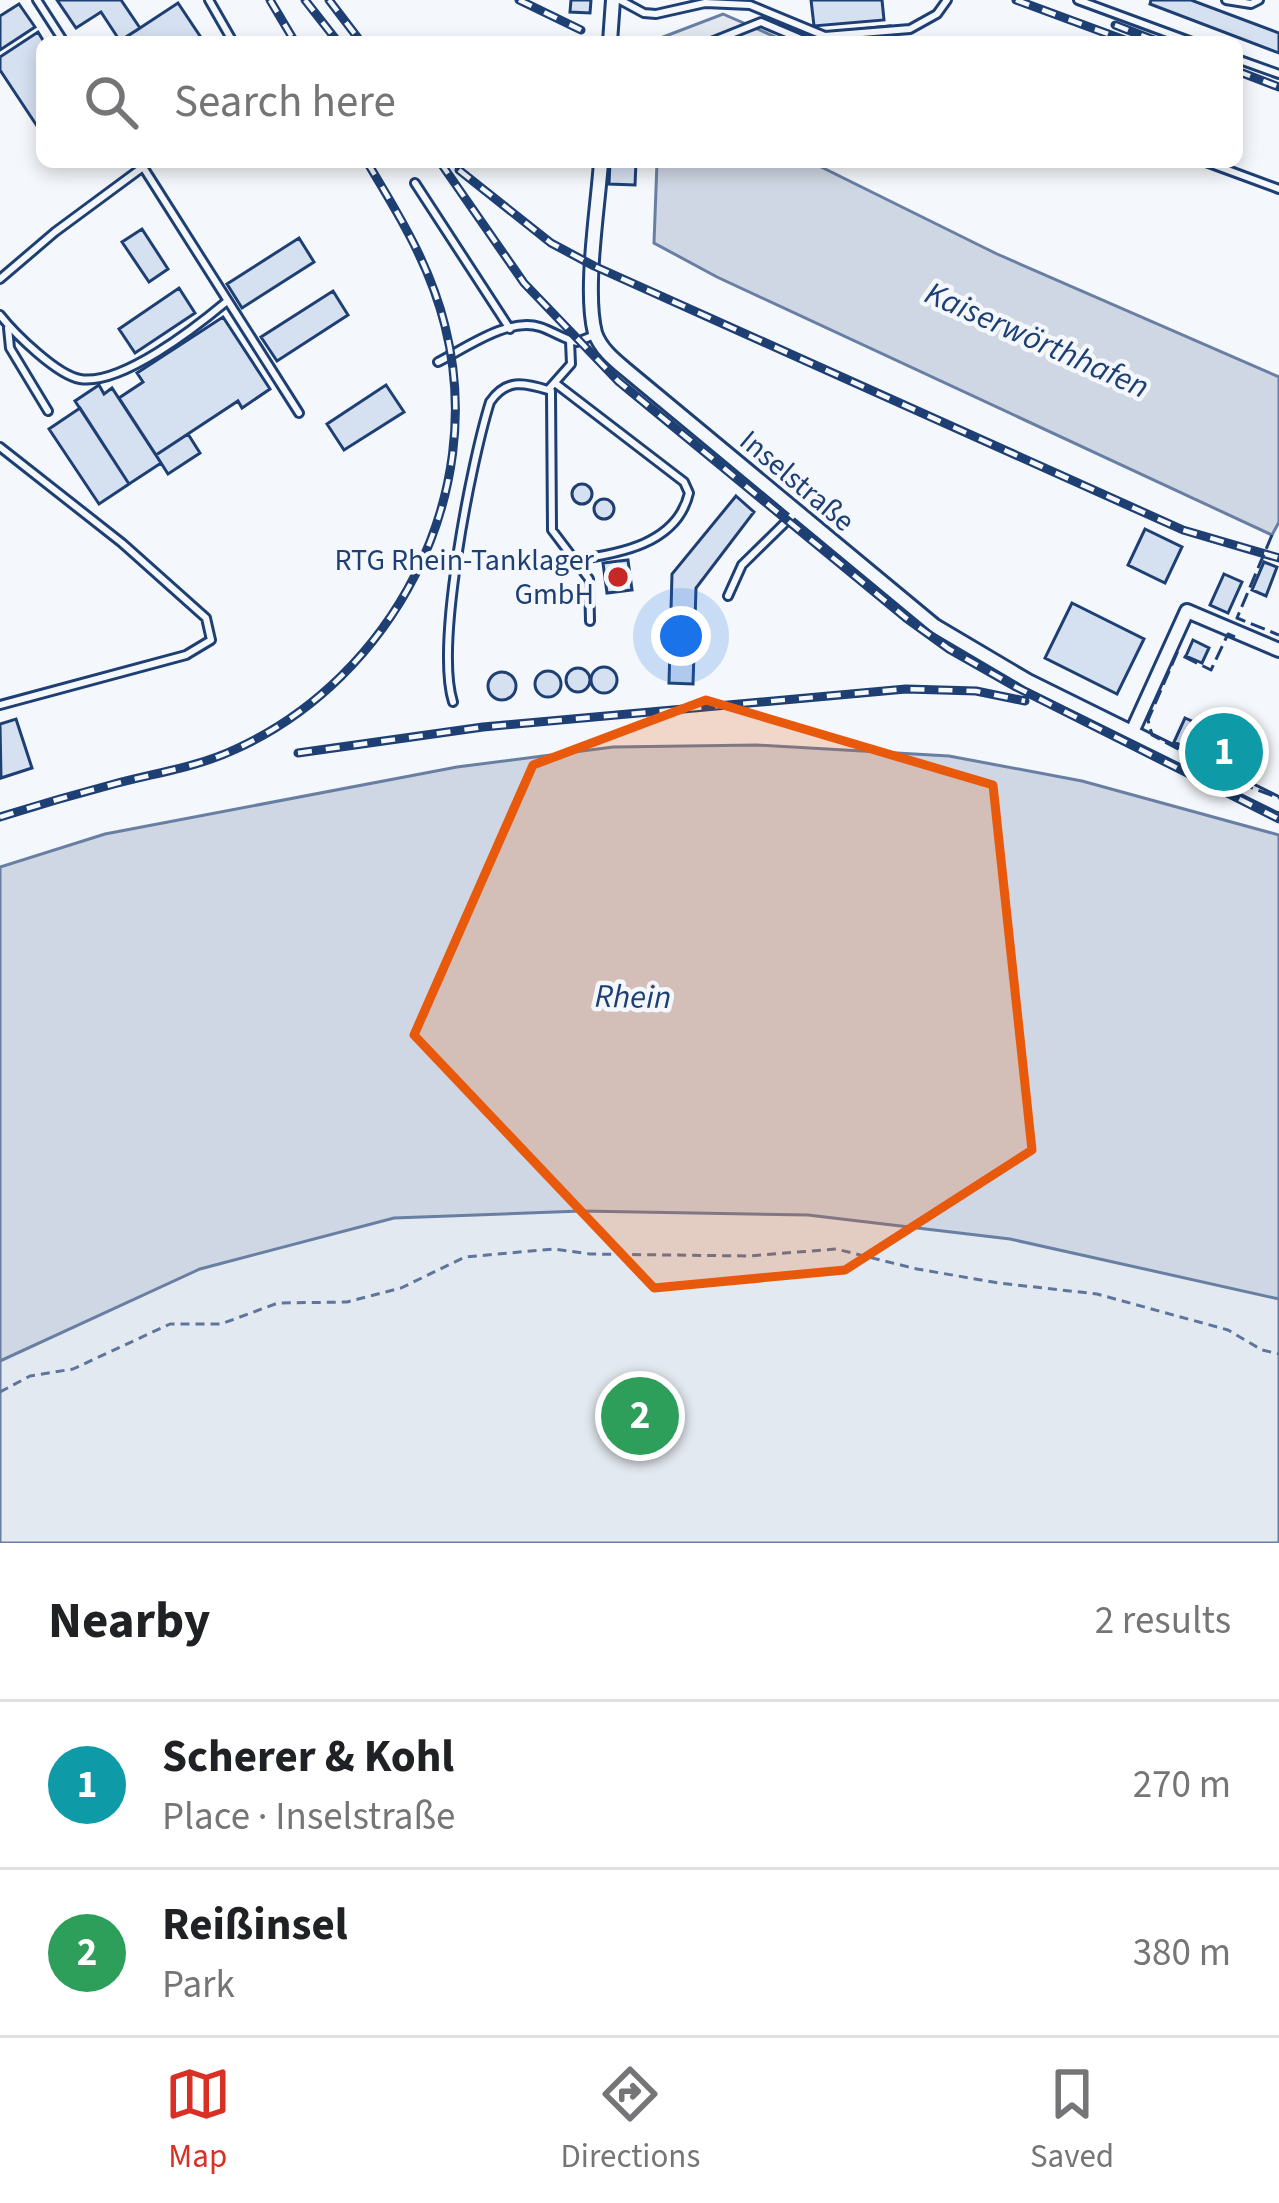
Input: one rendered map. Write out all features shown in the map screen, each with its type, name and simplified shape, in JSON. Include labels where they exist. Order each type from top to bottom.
[{"type":"street","points":[[613,36],[617,0]]},
{"type":"street","points":[[596,334],[594,266],[602,168]]},
{"type":"street","name":"Inselstraße","points":[[596,334],[603,349],[625,369],[935,626],[1028,681],[1279,806]]},
{"type":"street","points":[[1132,732],[1187,611],[1279,650]]},
{"type":"lane","points":[[37,0],[60,36]]},
{"type":"lane","points":[[209,0],[229,36]]},
{"type":"lane","points":[[617,0],[656,14],[705,3],[750,5],[825,36],[910,29],[937,14],[947,0]]},
{"type":"lane","points":[[1078,0],[1176,36]]},
{"type":"lane","points":[[1226,0],[1251,4],[1258,0]]},
{"type":"lane","points":[[726,36],[761,22],[794,36]]},
{"type":"lane","points":[[1243,61],[1279,74]]},
{"type":"lane","points":[[0,280],[137,168]]},
{"type":"lane","points":[[145,168],[299,413]]},
{"type":"lane","points":[[1222,168],[1279,189]]},
{"type":"lane","points":[[415,183],[510,329]]},
{"type":"lane","points":[[0,316],[64,373],[83,380],[129,369],[228,301]]},
{"type":"lane","points":[[8,325],[10,348],[48,411]]},
{"type":"lane","points":[[439,362],[510,329],[540,327],[577,342],[596,334]]},
{"type":"lane","points":[[570,341],[571,364],[553,385],[553,530],[590,579],[590,621]]},
{"type":"lane","points":[[453,703],[446,662],[455,581],[490,402],[499,389],[513,382],[553,385],[684,482],[688,493],[680,517],[640,546],[574,560]]},
{"type":"lane","points":[[0,447],[89,516],[206,618],[211,640],[186,655],[0,705]]},
{"type":"lane","points":[[728,596],[742,565],[796,512]]},
{"type":"path","points":[[0,1392],[30,1376],[73,1369],[170,1324],[221,1324],[278,1304],[347,1302],[401,1288],[465,1258],[554,1249],[590,1254],[748,1256],[836,1249],[917,1269],[1097,1294],[1228,1330],[1262,1350],[1279,1354]]},
{"type":"highlighted area","points":[[706,700],[993,785],[1032,1150],[845,1270],[654,1288],[414,1035],[533,765]]},
{"type":"shaded area","points":[[723,14],[773,36],[666,36]]},
{"type":"shaded area","points":[[505,1167],[1279,1247],[1279,1543],[0,1543],[0,1290]]},
{"type":"water","name":"Kaiserwörthhafen","points":[[657,168],[823,168],[997,254],[1279,377],[1279,522],[1272,535],[717,277],[654,243]]},
{"type":"water","name":"Rhein","points":[[757,745],[949,756],[1082,781],[1279,835],[1279,1299],[1010,1239],[808,1215],[581,1211],[394,1218],[200,1269],[0,1361],[0,867],[105,834],[457,767],[613,747]]},
{"type":"building","points":[[57,0],[121,0],[140,28],[117,36],[101,12],[76,28]]},
{"type":"building","points":[[571,0],[591,0],[590,13],[570,12]]},
{"type":"building","points":[[811,0],[882,0],[884,20],[814,26]]},
{"type":"building","points":[[1151,0],[1191,0],[1279,33],[1279,53],[1243,36],[1150,4]]},
{"type":"building","points":[[178,3],[200,36],[127,36]]},
{"type":"building","points":[[19,4],[35,27],[0,50],[0,16]]},
{"type":"building","points":[[890,26],[891,36],[840,36],[840,31]]},
{"type":"building","points":[[38,32],[40,36],[36,36],[36,124],[0,70],[0,57]]},
{"type":"building","points":[[610,168],[636,168],[635,185],[609,184]]},
{"type":"building","points":[[142,229],[168,269],[149,282],[122,242]]},
{"type":"building","points":[[299,238],[314,262],[242,308],[227,284]]},
{"type":"building","points":[[179,288],[195,313],[135,353],[119,329]]},
{"type":"building","points":[[333,291],[348,315],[277,361],[261,337]]},
{"type":"building","points":[[223,317],[270,389],[242,408],[238,401],[156,455],[119,398],[143,382],[137,373]]},
{"type":"building","points":[[99,385],[104,394],[112,388],[161,463],[129,484],[75,401]]},
{"type":"building","points":[[386,385],[404,412],[344,450],[327,424]]},
{"type":"building","points":[[80,408],[129,484],[99,504],[49,429]]},
{"type":"building","points":[[188,434],[200,453],[168,474],[156,455]]},
{"type":"building","points":[[582,484],[592,494],[582,504],[572,494]]},
{"type":"building","points":[[736,496],[754,512],[696,588],[693,684],[669,683],[672,574]]},
{"type":"building","points":[[604,499],[614,509],[604,519],[594,509]]},
{"type":"building","points":[[1145,529],[1182,547],[1165,583],[1128,565]]},
{"type":"building","name":"RTG Rhein-Tanklager GmbH","points":[[628,560],[632,590],[607,593],[603,563]]},
{"type":"building","points":[[1264,562],[1277,567],[1266,596],[1252,590]]},
{"type":"building","points":[[1224,574],[1242,582],[1228,613],[1210,605]]},
{"type":"building","points":[[1072,603],[1144,639],[1117,694],[1045,658]]},
{"type":"building","points":[[1193,640],[1209,648],[1202,663],[1186,656]]},
{"type":"building","points":[[604,667],[617,680],[604,693],[591,680]]},
{"type":"building","points":[[573,668],[583,668],[590,680],[583,692],[573,692],[566,685],[566,675]]},
{"type":"building","points":[[548,671],[561,684],[548,697],[535,684]]},
{"type":"building","points":[[502,672],[512,676],[516,686],[512,696],[502,700],[492,696],[488,686],[492,676]]},
{"type":"building","points":[[1185,718],[1203,726],[1192,750],[1174,742]]},
{"type":"building","points":[[16,719],[32,768],[1,778],[0,724]]},
{"type":"building","points":[[1208,726],[1254,749],[1240,777],[1195,755]]},
{"type":"railway","points":[[270,0],[291,36]]},
{"type":"railway","points":[[305,0],[333,36]]},
{"type":"railway","points":[[329,0],[356,36]]},
{"type":"railway","points":[[519,0],[581,30]]},
{"type":"railway","points":[[1016,0],[1114,36]]},
{"type":"railway","points":[[1115,25],[1143,36]]},
{"type":"railway","points":[[1243,73],[1279,87]]},
{"type":"railway","points":[[0,817],[207,761],[292,717],[341,676],[382,628],[416,574],[439,516],[453,454],[455,390],[445,326],[431,282],[371,168]]},
{"type":"railway","points":[[444,168],[524,283],[618,381],[906,618],[1016,687],[1279,819]]},
{"type":"railway","points":[[459,170],[551,243],[594,266],[1183,530],[1279,558]]},
{"type":"railway","points":[[298,753],[483,727],[906,689],[976,691],[1025,701]]},
{"type":"fence","points":[[1272,535],[1237,618],[1279,635]]},
{"type":"fence","points":[[1235,637],[1228,634],[1211,670],[1177,653],[1148,720],[1152,735],[1279,798]]},
{"type":"place","name":"RTG Rhein-Tanklager GmbH","points":[[618,577]]},
{"type":"place","name":"Scherer & Kohl","points":[[1224,752]]},
{"type":"place","name":"Reißinsel","points":[[640,1416]]}]
